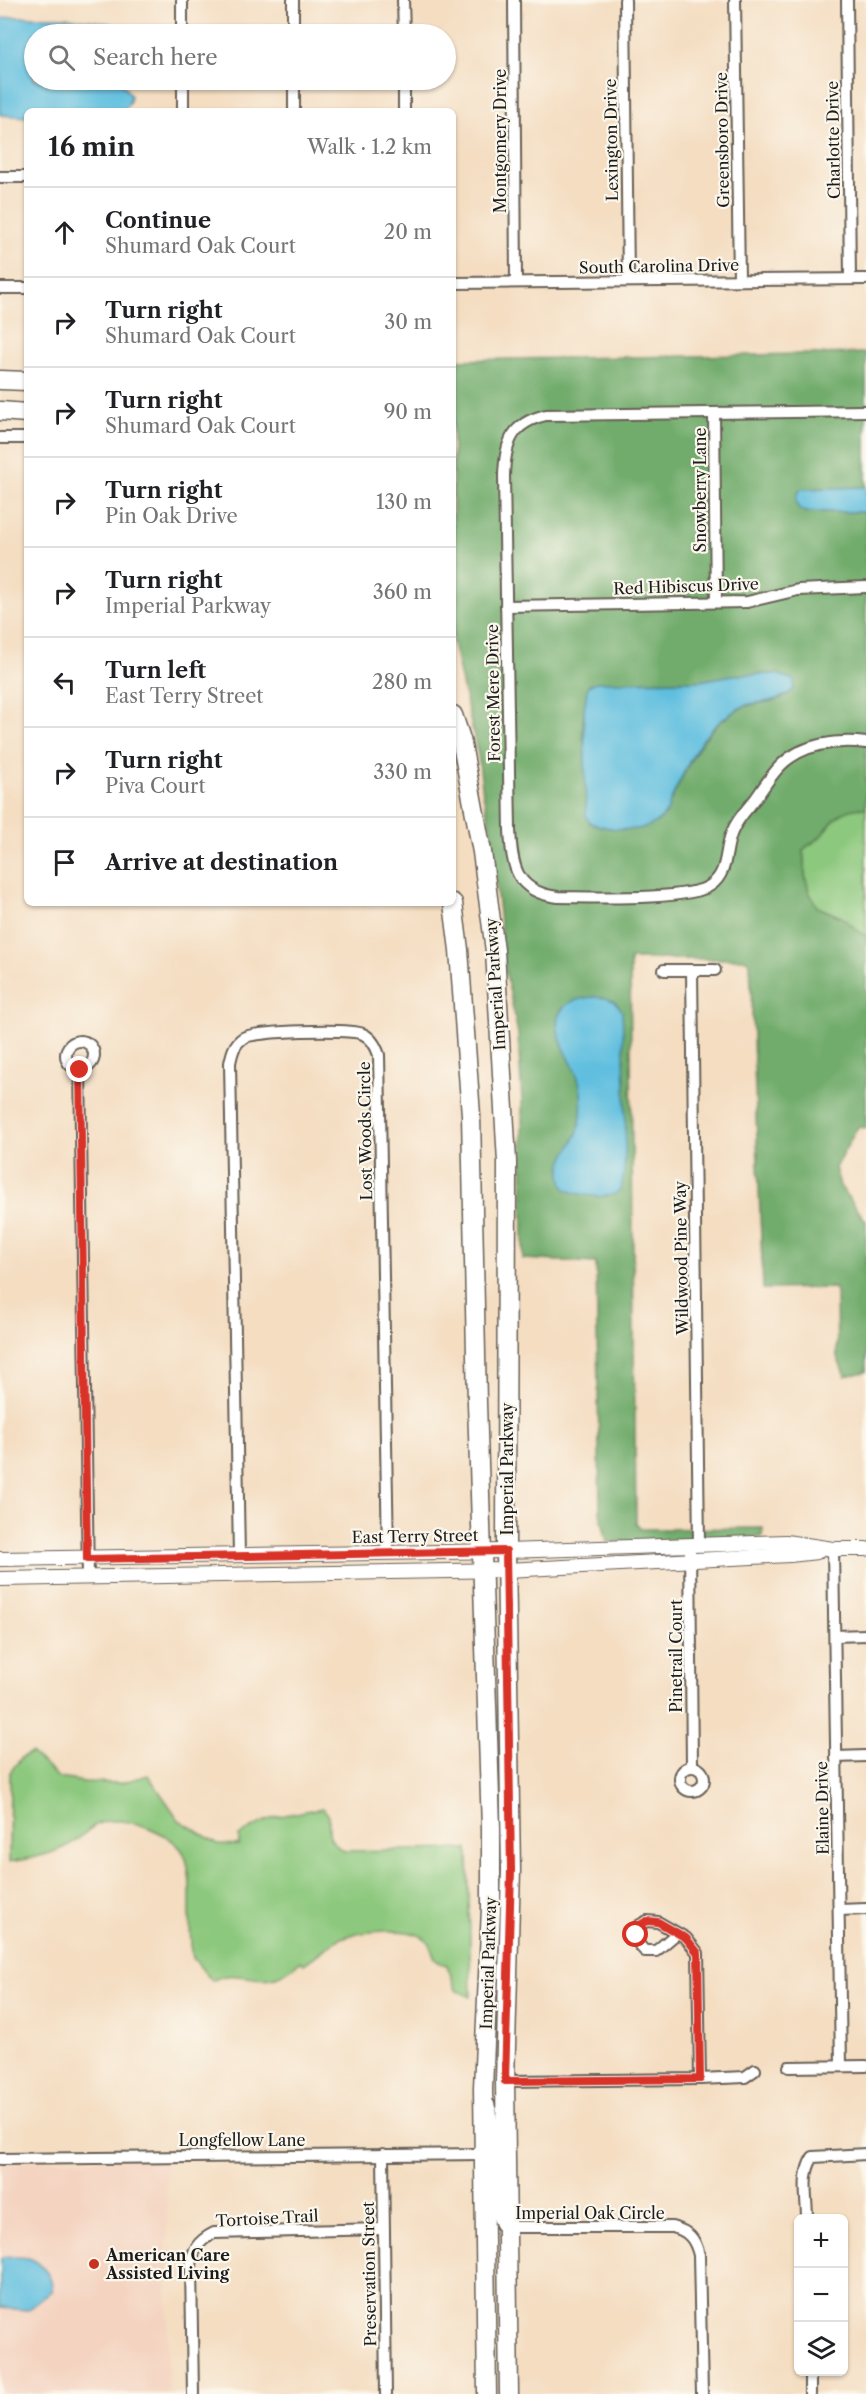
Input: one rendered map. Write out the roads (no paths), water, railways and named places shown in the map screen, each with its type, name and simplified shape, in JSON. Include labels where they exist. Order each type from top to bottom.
[{"type":"main road","points":[[0,380],[24,381]]},
{"type":"main road","points":[[0,411],[24,412]]},
{"type":"main road","name":"Imperial Parkway","points":[[456,724],[461,739],[482,852],[495,951],[507,1162],[506,1551],[511,1870],[505,2081],[509,2394]]},
{"type":"main road","name":"Imperial Parkway","points":[[453,906],[459,950],[471,1115],[482,1571],[485,1610],[491,1897],[483,2088],[487,2394]]},
{"type":"street","points":[[182,0],[182,24]]},
{"type":"street","points":[[293,0],[293,24]]},
{"type":"street","points":[[403,0],[404,24]]},
{"type":"street","name":"Montgomery Drive","points":[[514,0],[516,282]]},
{"type":"street","name":"Lexington Drive","points":[[625,0],[628,280]]},
{"type":"street","name":"Greensboro Drive","points":[[735,0],[739,280]]},
{"type":"street","name":"Charlotte Drive","points":[[847,0],[850,279]]},
{"type":"street","points":[[183,90],[183,108]]},
{"type":"street","points":[[294,90],[294,108]]},
{"type":"street","points":[[404,90],[404,108]]},
{"type":"street","points":[[0,177],[24,177]]},
{"type":"street","name":"South Carolina Drive","points":[[456,283],[866,279]]},
{"type":"street","points":[[0,288],[24,288]]},
{"type":"street","name":"Forest Mere Drive","points":[[866,411],[546,415],[522,424],[513,434],[504,458],[511,855],[514,868],[531,890],[544,896],[675,895],[701,891],[712,885],[720,876],[726,866],[732,831],[781,765],[801,752],[823,745],[844,741],[866,743]]},
{"type":"street","name":"Snowberry Lane","points":[[714,414],[716,602]]},
{"type":"street","points":[[0,438],[24,438]]},
{"type":"street","name":"Red Hibiscus Drive","points":[[506,606],[759,600],[809,589],[866,587]]},
{"type":"street","points":[[664,970],[716,970]]},
{"type":"street","name":"Wildwood Pine Way","points":[[692,971],[695,1545]]},
{"type":"street","name":"Lost Woods Circle","points":[[239,1556],[230,1063],[233,1050],[241,1039],[252,1034],[351,1031],[364,1034],[374,1043],[379,1055],[388,1553]]},
{"type":"street","points":[[80,1070],[88,1578]]},
{"type":"street","name":"East Terry Street","points":[[0,1559],[482,1552],[786,1542],[834,1549],[866,1549]]},
{"type":"street","name":"Pinetrail Court","points":[[692,1766],[691,1560],[695,1545]]},
{"type":"street","points":[[0,1579],[482,1571],[790,1555],[834,1549]]},
{"type":"street","name":"Elaine Drive","points":[[834,1549],[841,2066]]},
{"type":"street","points":[[128,1577],[151,1569],[228,1565],[234,1563],[239,1556]]},
{"type":"street","points":[[835,1636],[866,1635]]},
{"type":"street","points":[[836,1757],[866,1756]]},
{"type":"street","points":[[838,1910],[866,1910]]},
{"type":"street","points":[[676,1935],[686,1938],[698,1953],[700,2079]]},
{"type":"street","points":[[789,2067],[866,2066]]},
{"type":"street","points":[[505,2081],[700,2079],[745,2077],[755,2070]]},
{"type":"street","name":"Imperial Parkway","points":[[483,2088],[494,2127],[496,2209],[500,2224],[507,2228]]},
{"type":"street","name":"Preservation Street","points":[[382,2154],[386,2394]]},
{"type":"street","name":"Longfellow Lane","points":[[0,2158],[484,2154]]},
{"type":"street","points":[[807,2214],[805,2177],[807,2166],[813,2157],[866,2154]]},
{"type":"street","name":"Imperial Oak Circle","points":[[507,2228],[672,2227],[682,2229],[691,2235],[699,2255],[702,2394]]},
{"type":"street","name":"Tortoise Trail","points":[[193,2394],[191,2267],[196,2246],[204,2238],[214,2233],[383,2229]]},
{"type":"street","points":[[810,2376],[810,2394]]},
{"type":"water","points":[[66,17],[113,24],[24,24],[24,90],[127,90],[131,96],[129,104],[124,108],[24,108],[24,117],[0,115],[0,19]]},
{"type":"water","points":[[866,487],[866,512],[805,512],[799,509],[796,499],[801,489]]},
{"type":"water","points":[[777,674],[794,680],[794,689],[778,699],[741,707],[714,727],[692,756],[667,812],[660,820],[631,830],[590,823],[586,816],[584,709],[588,686],[596,682],[700,681],[733,675]]},
{"type":"water","points":[[592,997],[610,999],[622,1011],[625,1162],[623,1181],[619,1191],[608,1196],[584,1195],[565,1189],[561,1170],[562,1162],[580,1124],[581,1101],[578,1078],[558,1032],[558,1017],[567,1004]]},
{"type":"water","points":[[0,2257],[21,2257],[37,2262],[50,2277],[52,2291],[28,2310],[0,2308]]},
{"type":"place","name":"American Care Assisted Living","points":[[94,2264]]}]
